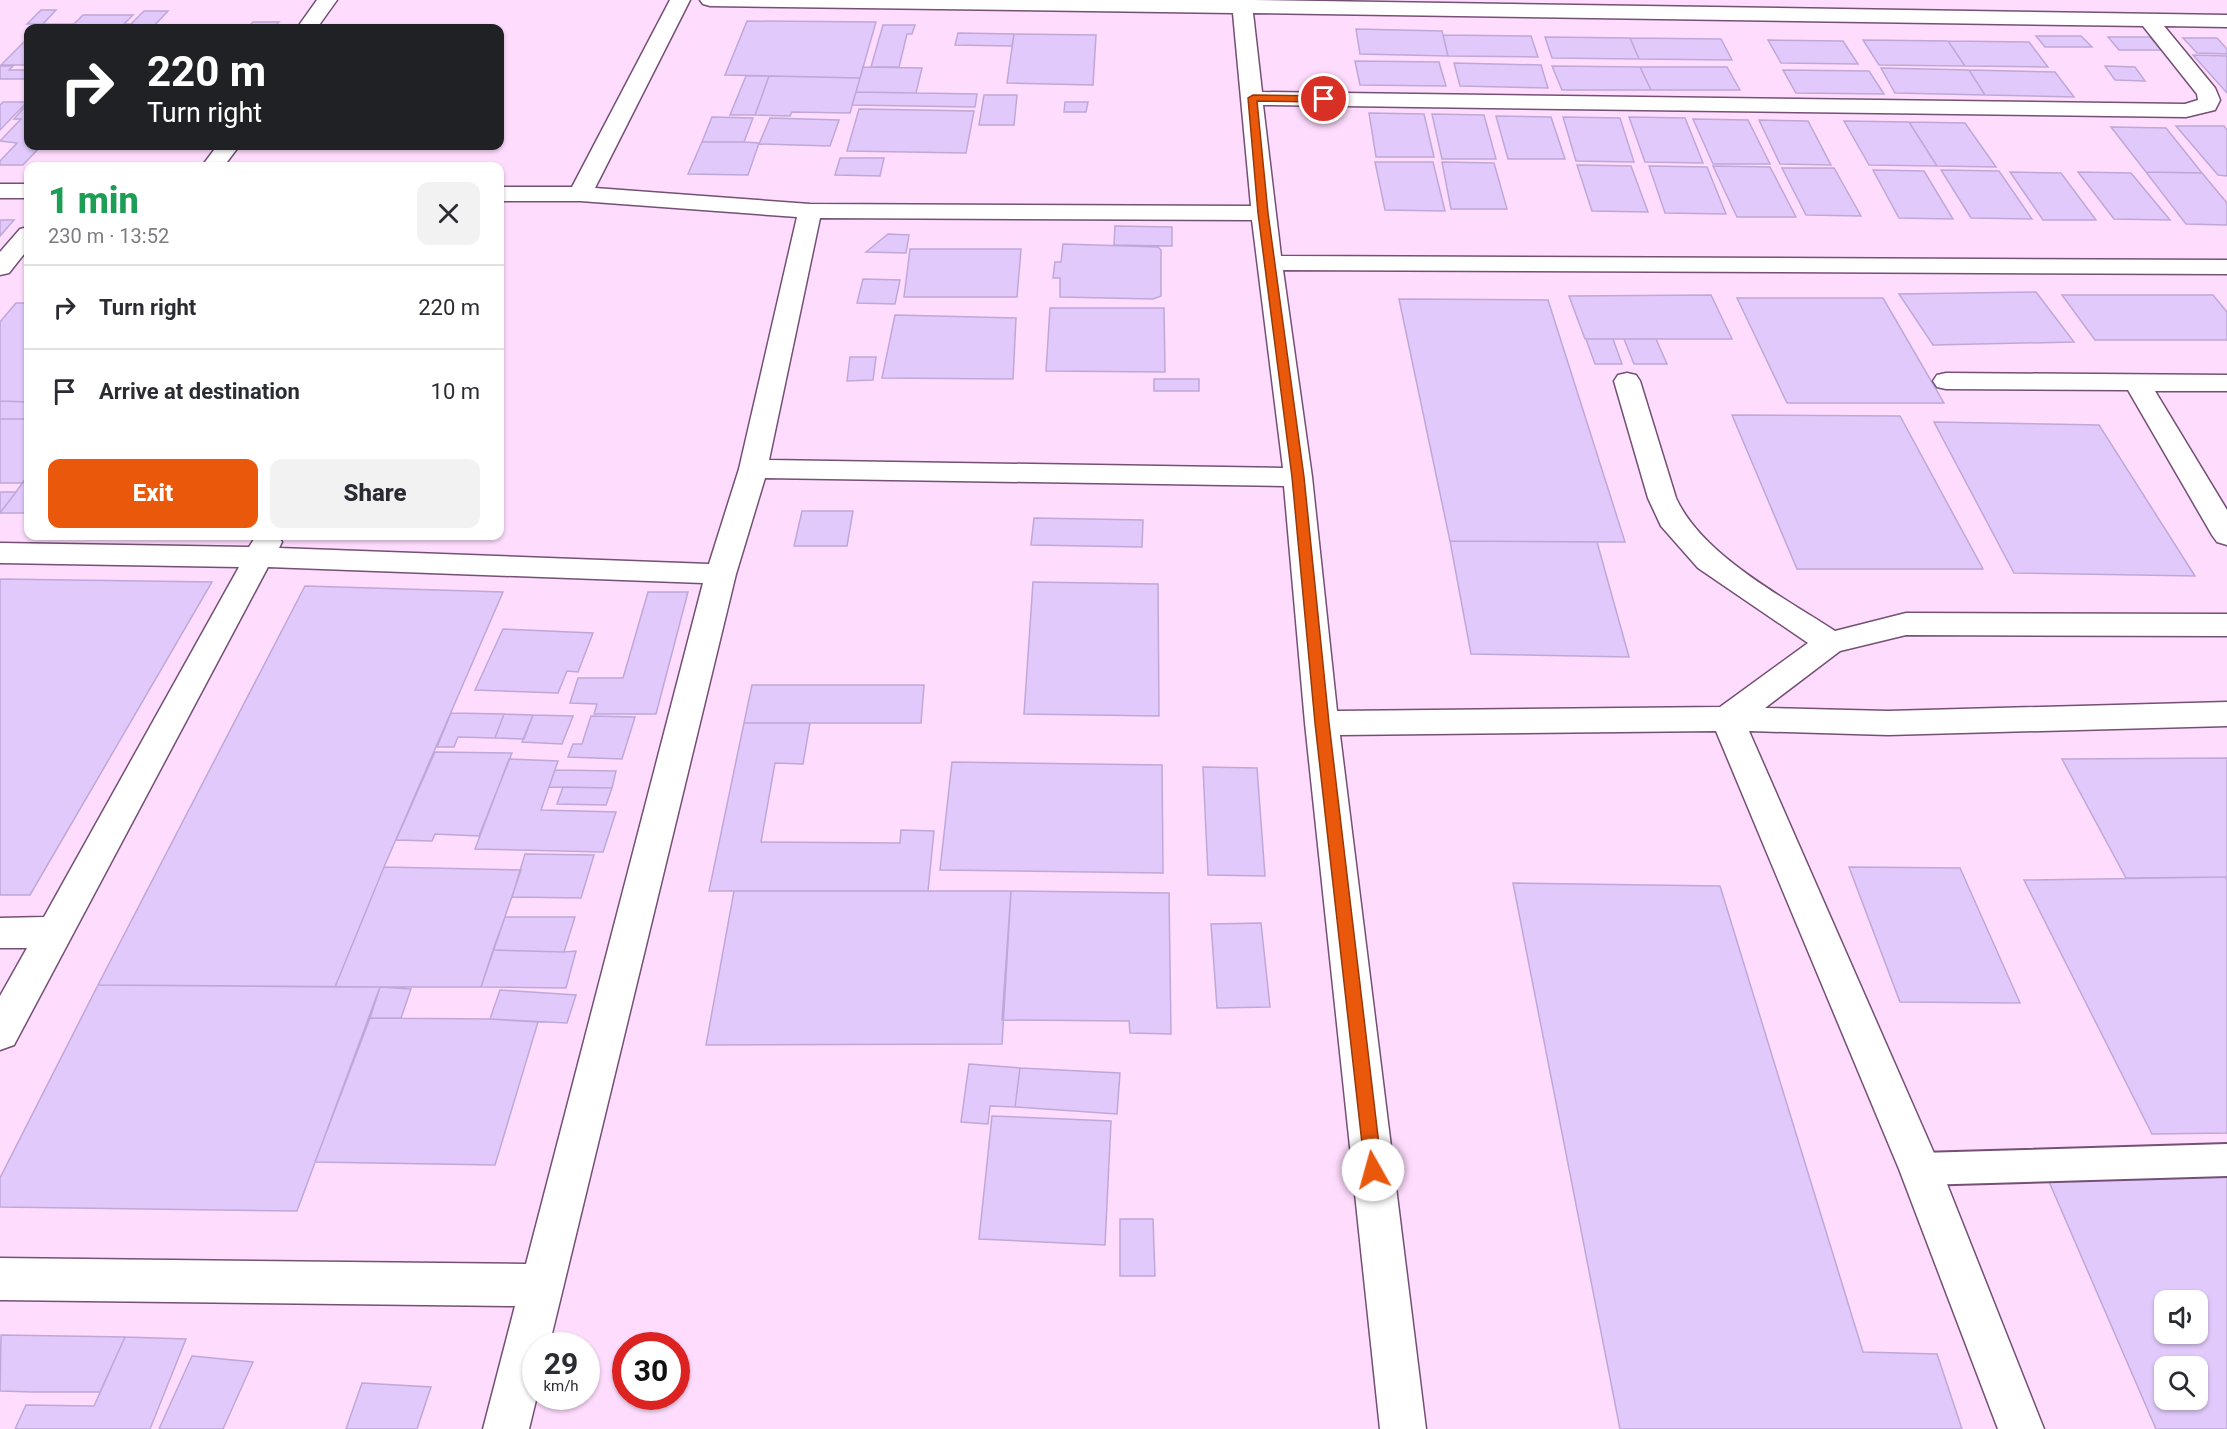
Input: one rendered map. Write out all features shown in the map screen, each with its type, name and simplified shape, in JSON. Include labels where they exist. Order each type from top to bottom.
[{"type":"street","points":[[311,24],[327,0]]},
{"type":"street","points":[[580,194],[680,0]]},
{"type":"street","points":[[710,0],[1242,4],[2227,21]]},
{"type":"street","points":[[1242,4],[1263,213],[1298,477],[1322,723],[1403,1429]]},
{"type":"street","points":[[1253,98],[2186,111],[2207,105],[2209,100],[2207,93],[2149,20]]},
{"type":"street","points":[[0,191],[24,191]]},
{"type":"street","points":[[504,194],[580,194],[810,211],[1263,213]]},
{"type":"street","points":[[506,1429],[721,574],[753,469],[810,211]]},
{"type":"street","points":[[0,268],[24,239]]},
{"type":"street","points":[[1270,263],[2227,267]]},
{"type":"street","points":[[1627,381],[1662,498],[1677,526],[1709,561],[1830,643]]},
{"type":"street","points":[[1946,381],[2227,382]]},
{"type":"street","points":[[2137,382],[2227,535]]},
{"type":"street","points":[[753,469],[1298,477]]},
{"type":"street","points":[[0,553],[264,546],[721,574]]},
{"type":"street","points":[[0,1033],[264,546]]},
{"type":"street","points":[[1727,720],[1830,643],[1906,624],[2227,625]]},
{"type":"street","points":[[1322,723],[1727,720],[1888,723],[2227,714]]},
{"type":"street","points":[[1727,720],[1920,1169],[2021,1429]]},
{"type":"street","points":[[0,933],[56,932]]},
{"type":"street","points":[[0,1279],[542,1284]]},
{"type":"lane","points":[[1920,1169],[2227,1160]]},
{"type":"building","points":[[41,10],[56,10],[43,24],[27,24]]},
{"type":"building","points":[[144,11],[168,11],[156,24],[131,24]]},
{"type":"building","points":[[83,15],[133,15],[124,24],[74,24]]},
{"type":"building","points":[[747,21],[876,22],[860,78],[725,75]]},
{"type":"building","points":[[253,22],[279,22],[277,24],[251,24]]},
{"type":"building","points":[[883,25],[915,25],[912,34],[907,34],[899,67],[871,67]]},
{"type":"building","points":[[1356,29],[1442,31],[1448,56],[1360,54]]},
{"type":"building","points":[[958,33],[1014,34],[1012,46],[955,45]]},
{"type":"building","points":[[1014,34],[1096,35],[1093,85],[1007,83]]},
{"type":"building","points":[[1443,35],[1531,36],[1538,57],[1448,56]]},
{"type":"building","points":[[2036,36],[2081,36],[2092,47],[2045,47]]},
{"type":"building","points":[[1545,37],[1630,38],[1639,59],[1552,58]]},
{"type":"building","points":[[2108,37],[2150,37],[2161,50],[2119,50]]},
{"type":"building","points":[[1630,38],[1721,39],[1732,60],[1639,59]]},
{"type":"building","points":[[2183,38],[2217,38],[2227,49],[2227,54],[2197,53]]},
{"type":"building","points":[[1768,40],[1843,41],[1858,64],[1781,63]]},
{"type":"building","points":[[1863,40],[1948,41],[1965,66],[1879,65]]},
{"type":"building","points":[[1948,41],[2029,42],[2048,67],[1965,66]]},
{"type":"building","points":[[24,42],[24,65],[1,65]]},
{"type":"building","points":[[2193,55],[2227,56],[2227,93]]},
{"type":"building","points":[[1355,61],[1439,62],[1446,86],[1360,85]]},
{"type":"building","points":[[1454,63],[1541,65],[1548,88],[1460,86]]},
{"type":"building","points":[[0,66],[13,66],[9,70],[24,70],[24,79],[0,79]]},
{"type":"building","points":[[1552,66],[1640,67],[1651,90],[1562,90]]},
{"type":"building","points":[[2105,66],[2135,67],[2145,81],[2115,80]]},
{"type":"building","points":[[863,67],[922,68],[916,93],[856,92]]},
{"type":"building","points":[[1640,67],[1727,67],[1740,90],[1651,90]]},
{"type":"building","points":[[1881,68],[1969,70],[1985,95],[1895,93]]},
{"type":"building","points":[[1783,70],[1869,71],[1884,94],[1796,93]]},
{"type":"building","points":[[1969,70],[2055,72],[2074,97],[1985,95]]},
{"type":"building","points":[[746,76],[769,76],[755,115],[730,115]]},
{"type":"building","points":[[769,76],[860,78],[850,113],[792,112],[790,116],[755,115]]},
{"type":"building","points":[[856,92],[977,94],[975,107],[852,105]]},
{"type":"building","points":[[984,95],[1017,95],[1014,125],[979,125]]},
{"type":"building","points":[[3,102],[24,102],[24,105],[0,130],[0,105]]},
{"type":"building","points":[[1065,102],[1088,102],[1086,112],[1064,112]]},
{"type":"building","points":[[24,108],[24,150],[37,150],[23,165],[0,165],[0,161],[17,143],[0,141],[21,119],[14,119]]},
{"type":"building","points":[[859,109],[974,111],[966,153],[847,151]]},
{"type":"building","points":[[1369,113],[1424,114],[1434,157],[1376,157]]},
{"type":"building","points":[[1432,114],[1484,115],[1496,159],[1442,159]]},
{"type":"building","points":[[1496,116],[1551,117],[1565,159],[1508,159]]},
{"type":"building","points":[[712,117],[753,118],[744,142],[702,142]]},
{"type":"building","points":[[1563,117],[1620,118],[1634,162],[1576,161]]},
{"type":"building","points":[[1629,117],[1685,118],[1703,163],[1645,162]]},
{"type":"building","points":[[770,118],[839,120],[830,146],[759,144]]},
{"type":"building","points":[[1693,119],[1748,120],[1770,164],[1713,164]]},
{"type":"building","points":[[1759,120],[1808,121],[1831,165],[1780,164]]},
{"type":"building","points":[[1844,121],[1909,122],[1937,166],[1869,165]]},
{"type":"building","points":[[1909,122],[1965,123],[1996,167],[1937,166]]},
{"type":"building","points":[[2176,126],[2224,126],[2227,130],[2227,176],[2218,175]]},
{"type":"building","points":[[2111,127],[2166,128],[2202,173],[2146,172]]},
{"type":"building","points":[[702,142],[759,143],[748,175],[688,174]]},
{"type":"building","points":[[840,158],[884,158],[880,176],[835,175]]},
{"type":"building","points":[[1375,162],[1433,162],[1445,211],[1385,210]]},
{"type":"building","points":[[1442,162],[1494,163],[1507,209],[1451,209]]},
{"type":"building","points":[[1577,165],[1631,166],[1648,212],[1592,211]]},
{"type":"building","points":[[1649,166],[1707,167],[1726,214],[1665,213]]},
{"type":"building","points":[[1713,166],[1770,167],[1796,217],[1737,217]]},
{"type":"building","points":[[1782,168],[1834,168],[1861,216],[1806,215]]},
{"type":"building","points":[[1873,170],[1924,171],[1953,219],[1899,218]]},
{"type":"building","points":[[1941,170],[1999,171],[2032,219],[1971,218]]},
{"type":"building","points":[[2010,172],[2061,173],[2096,220],[2043,220]]},
{"type":"building","points":[[2078,172],[2131,173],[2170,220],[2114,219]]},
{"type":"building","points":[[2146,172],[2202,173],[2227,203],[2227,225],[2186,224]]},
{"type":"building","points":[[0,220],[14,220],[0,236]]},
{"type":"building","points":[[1115,226],[1172,227],[1172,246],[1114,245]]},
{"type":"building","points":[[888,234],[909,235],[906,253],[866,252]]},
{"type":"building","points":[[1063,244],[1158,247],[1161,250],[1161,296],[1153,299],[1060,297],[1060,278],[1053,278],[1055,262],[1061,262]]},
{"type":"building","points":[[910,249],[1021,249],[1017,297],[904,297]]},
{"type":"building","points":[[863,279],[900,280],[895,304],[857,303]]},
{"type":"building","points":[[2036,292],[2074,342],[1933,345],[1899,294]]},
{"type":"building","points":[[1711,295],[1732,339],[1585,339],[1569,296]]},
{"type":"building","points":[[2062,295],[2213,295],[2227,312],[2227,340],[2095,340]]},
{"type":"building","points":[[1737,298],[1883,298],[1944,403],[1787,403]]},
{"type":"building","points":[[1399,299],[1548,300],[1625,542],[1450,541]]},
{"type":"building","points":[[16,303],[24,303],[24,402],[0,401],[0,322]]},
{"type":"building","points":[[1050,308],[1164,308],[1165,372],[1046,371]]},
{"type":"building","points":[[895,315],[1016,318],[1013,379],[882,378]]},
{"type":"building","points":[[1586,339],[1613,339],[1622,364],[1595,364]]},
{"type":"building","points":[[1624,339],[1656,339],[1667,364],[1634,364]]},
{"type":"building","points":[[850,357],[876,357],[873,380],[847,381]]},
{"type":"building","points":[[1154,379],[1199,379],[1199,391],[1154,391]]},
{"type":"building","points":[[0,401],[24,402],[24,419],[0,419]]},
{"type":"building","points":[[1732,415],[1900,416],[1983,569],[1797,569]]},
{"type":"building","points":[[0,419],[24,419],[24,481],[0,483]]},
{"type":"building","points":[[1934,422],[2099,425],[2195,576],[2014,573]]},
{"type":"building","points":[[24,481],[24,513],[0,513]]},
{"type":"building","points":[[0,492],[16,492],[0,513]]},
{"type":"building","points":[[802,511],[853,511],[847,546],[794,546]]},
{"type":"building","points":[[1034,518],[1143,520],[1142,547],[1031,545]]},
{"type":"building","points":[[1450,541],[1597,542],[1629,657],[1471,654]]},
{"type":"building","points":[[0,579],[212,582],[30,895],[0,895]]},
{"type":"building","points":[[1033,582],[1158,584],[1159,716],[1024,714]]},
{"type":"building","points":[[305,586],[503,592],[384,867],[335,987],[98,985]]},
{"type":"building","points":[[648,592],[688,592],[656,714],[594,714],[597,704],[570,703],[578,678],[623,678]]},
{"type":"building","points":[[503,629],[593,633],[578,672],[567,671],[558,693],[475,690]]},
{"type":"building","points":[[752,685],[924,685],[921,723],[744,723]]},
{"type":"building","points":[[451,713],[504,714],[495,738],[458,737],[454,747],[437,747]]},
{"type":"building","points":[[504,714],[533,715],[524,739],[495,738]]},
{"type":"building","points":[[533,715],[573,716],[562,744],[522,742]]},
{"type":"building","points":[[591,716],[635,717],[622,759],[568,757],[573,744],[582,744]]},
{"type":"building","points":[[744,723],[810,723],[803,764],[775,763],[761,842],[900,843],[901,830],[934,831],[928,891],[709,891]]},
{"type":"building","points":[[435,752],[512,753],[479,836],[435,834],[432,841],[396,840]]},
{"type":"building","points":[[2227,758],[2227,877],[2126,878],[2062,759]]},
{"type":"building","points":[[509,759],[558,761],[541,810],[616,812],[603,852],[475,849]]},
{"type":"building","points":[[952,762],[1162,765],[1163,873],[940,870]]},
{"type":"building","points":[[1203,767],[1257,768],[1265,876],[1208,875]]},
{"type":"building","points":[[555,770],[616,771],[612,788],[549,787]]},
{"type":"building","points":[[563,787],[612,788],[606,805],[557,804]]},
{"type":"building","points":[[525,854],[594,855],[581,898],[512,897]]},
{"type":"building","points":[[384,867],[521,870],[481,987],[335,987]]},
{"type":"building","points":[[1849,867],[1960,868],[2020,1003],[1900,1002]]},
{"type":"building","points":[[2225,877],[2227,880],[2227,1133],[2152,1134],[2024,880]]},
{"type":"building","points":[[1513,883],[1720,886],[1863,1352],[1937,1354],[1962,1429],[1620,1429]]},
{"type":"building","points":[[734,891],[1011,891],[1002,1044],[706,1045]]},
{"type":"building","points":[[1011,891],[1169,893],[1171,1034],[1130,1033],[1129,1021],[1002,1020]]},
{"type":"building","points":[[505,917],[575,917],[564,952],[493,950]]},
{"type":"building","points":[[1261,923],[1270,1007],[1217,1008],[1211,924]]},
{"type":"building","points":[[493,950],[576,951],[566,988],[481,987]]},
{"type":"building","points":[[98,985],[380,987],[297,1211],[0,1207],[0,1178]]},
{"type":"building","points":[[380,987],[411,989],[401,1018],[370,1018]]},
{"type":"building","points":[[500,990],[576,995],[567,1023],[490,1019]]},
{"type":"building","points":[[370,1018],[490,1019],[538,1022],[495,1165],[315,1162]]},
{"type":"building","points":[[969,1064],[1020,1068],[1015,1107],[990,1106],[988,1124],[961,1122]]},
{"type":"building","points":[[1020,1068],[1120,1073],[1117,1114],[1015,1107]]},
{"type":"building","points":[[992,1116],[1111,1121],[1105,1245],[979,1239]]},
{"type":"building","points":[[2227,1176],[2227,1429],[2156,1429],[2047,1177]]},
{"type":"building","points":[[1120,1219],[1153,1219],[1155,1276],[1120,1276]]},
{"type":"building","points":[[1,1335],[125,1337],[100,1392],[33,1392],[0,1391]]},
{"type":"building","points":[[125,1337],[186,1339],[150,1429],[15,1429],[26,1405],[94,1406]]},
{"type":"building","points":[[192,1356],[253,1362],[223,1429],[159,1429]]},
{"type":"building","points":[[362,1383],[431,1387],[417,1429],[346,1429]]},
{"type":"route","points":[[1324,99],[1253,98],[1263,213],[1298,477],[1322,723],[1373,1170]]}]
